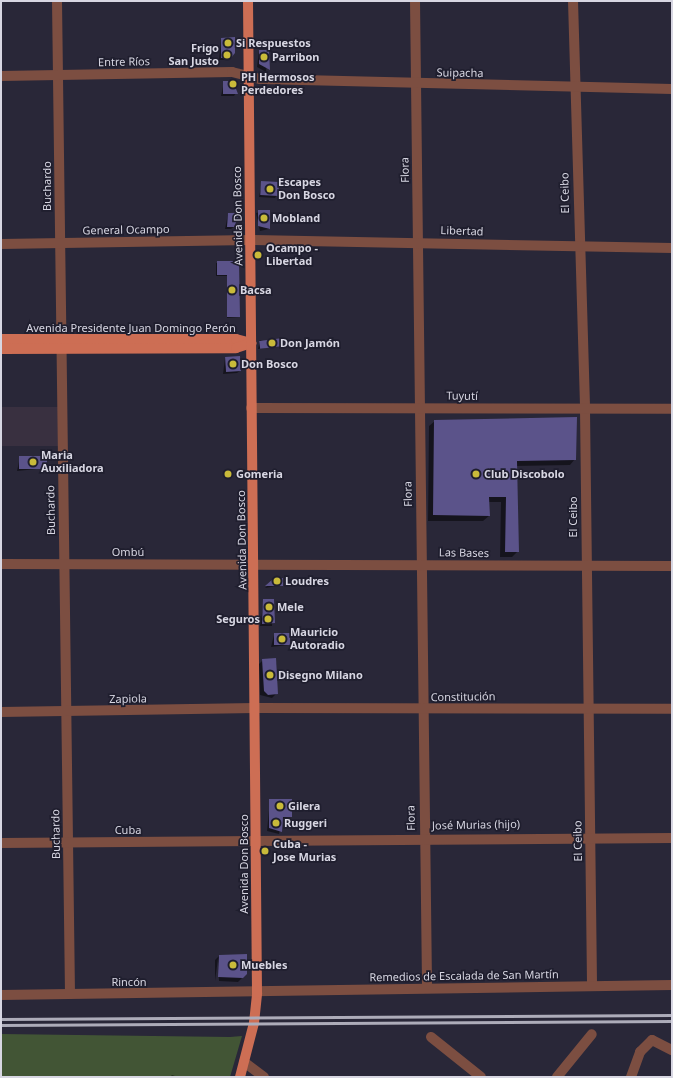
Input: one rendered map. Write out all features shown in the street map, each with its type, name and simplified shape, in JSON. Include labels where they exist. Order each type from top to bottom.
[{"type":"main road","name":"Avenida Don Bosco","points":[[240,1077],[256,1016],[257,993],[254,564],[247,76],[248,1]]},
{"type":"main road","name":"Avenida Presidente Juan Domingo Perón","points":[[1,339],[61,344]]},
{"type":"main road","name":"Avenida Presidente Juan Domingo Perón","points":[[1,349],[61,344],[236,339],[251,343]]},
{"type":"street","name":"Buchardo","points":[[57,1],[70,994]]},
{"type":"street","name":"Flora","points":[[415,1],[415,84],[419,242],[418,407],[421,564],[421,710],[427,987]]},
{"type":"street","name":"El Ceibo","points":[[573,1],[576,87],[578,246],[585,410],[585,567],[589,708],[592,985]]},
{"type":"street","name":"Entre Ríos","points":[[1,76],[232,72],[247,76]]},
{"type":"street","name":"Suipacha","points":[[247,76],[260,79],[415,84],[672,89]]},
{"type":"street","name":"General Ocampo","points":[[1,244],[250,240]]},
{"type":"street","name":"Libertad","points":[[250,240],[419,242],[672,248]]},
{"type":"street","name":"Tuyutí","points":[[251,408],[418,407],[585,410],[672,409]]},
{"type":"street","name":"Ombú","points":[[1,564],[254,564]]},
{"type":"street","name":"Las Bases","points":[[254,564],[421,564],[585,567],[672,566]]},
{"type":"street","name":"Constitución","points":[[255,708],[421,710],[589,708],[672,709]]},
{"type":"street","name":"Zapiola","points":[[1,712],[255,708]]},
{"type":"street","name":"José Murias (hijo)","points":[[256,841],[590,836],[672,838]]},
{"type":"street","name":"Cuba","points":[[1,843],[256,841]]},
{"type":"street","name":"Remedios de Escalada de San Martín","points":[[257,993],[427,987],[672,985]]},
{"type":"street","name":"Rincón","points":[[1,995],[257,993]]},
{"type":"street","points":[[557,1077],[592,1034]]},
{"type":"street","points":[[431,1038],[481,1077]]},
{"type":"street","points":[[631,1077],[640,1052],[652,1040],[672,1050]]},
{"type":"street","points":[[244,1062],[264,1077]]},
{"type":"shaded area","points":[[1,407],[58,407],[58,446],[1,446]]},
{"type":"green space","points":[[1,1034],[242,1036],[230,1077],[1,1077]]},
{"type":"building","points":[[235,37],[235,53],[231,58],[221,58],[221,38]]},
{"type":"building","name":"Parribon","points":[[259,50],[269,50],[270,70],[259,64]]},
{"type":"building","points":[[223,81],[233,81],[238,94],[223,94]]},
{"type":"building","name":"Escapes Don Bosco","points":[[261,181],[279,182],[278,196],[260,195]]},
{"type":"building","name":"Mobland","points":[[258,210],[270,210],[270,229],[258,226]]},
{"type":"building","points":[[228,213],[240,213],[234,227],[227,227]]},
{"type":"building","points":[[217,261],[239,261],[240,317],[227,317],[227,275],[217,275]]},
{"type":"building","name":"Don Jamón","points":[[283,338],[284,346],[260,349],[259,341]]},
{"type":"building","name":"Don Bosco","points":[[240,356],[241,371],[226,372],[225,357]]},
{"type":"building","name":"Club Discobolo","points":[[577,417],[576,460],[517,461],[519,552],[505,552],[506,497],[489,497],[490,516],[433,515],[434,420]]},
{"type":"building","name":"Maria Auxiliadora","points":[[19,456],[47,456],[47,469],[19,469]]},
{"type":"building","name":"Loudres","points":[[283,578],[283,586],[265,586],[273,579]]},
{"type":"building","points":[[263,599],[274,599],[275,623],[262,624]]},
{"type":"building","name":"Mauricio Autoradio","points":[[274,633],[290,633],[290,645],[274,645]]},
{"type":"building","name":"Disegno Milano","points":[[276,658],[278,694],[268,695],[264,691],[262,659]]},
{"type":"building","name":"Gilera","points":[[269,799],[292,799],[292,817],[283,817],[282,832],[269,828]]},
{"type":"building","name":"Muebles","points":[[247,954],[247,974],[243,978],[218,977],[219,955]]},
{"type":"railway","points":[[1,1019],[672,1015]]},
{"type":"railway","points":[[1,1025],[672,1021]]},
{"type":"place","name":"Si Respuestos","points":[[228,43]]},
{"type":"place","name":"Frigo San Justo","points":[[227,55]]},
{"type":"place","name":"Parribon","points":[[264,57]]},
{"type":"place","name":"PH Hermosos Perdedores","points":[[233,84]]},
{"type":"place","name":"Escapes Don Bosco","points":[[270,189]]},
{"type":"place","name":"Mobland","points":[[264,218]]},
{"type":"place","name":"Ocampo - Libertad","points":[[258,255]]},
{"type":"place","name":"Bacsa","points":[[232,290]]},
{"type":"place","name":"Don Jamón","points":[[272,343]]},
{"type":"place","name":"Don Bosco","points":[[233,364]]},
{"type":"place","name":"Maria Auxiliadora","points":[[33,462]]},
{"type":"place","name":"Gomeria","points":[[228,474]]},
{"type":"place","name":"Club Discobolo","points":[[476,474]]},
{"type":"place","name":"Loudres","points":[[277,581]]},
{"type":"place","name":"Mele","points":[[269,607]]},
{"type":"place","name":"Seguros","points":[[268,619]]},
{"type":"place","name":"Mauricio Autoradio","points":[[282,639]]},
{"type":"place","name":"Disegno Milano","points":[[270,675]]},
{"type":"place","name":"Gilera","points":[[280,806]]},
{"type":"place","name":"Ruggeri","points":[[276,823]]},
{"type":"place","name":"Cuba - Jose Murias","points":[[265,851]]},
{"type":"place","name":"Muebles","points":[[233,965]]}]
